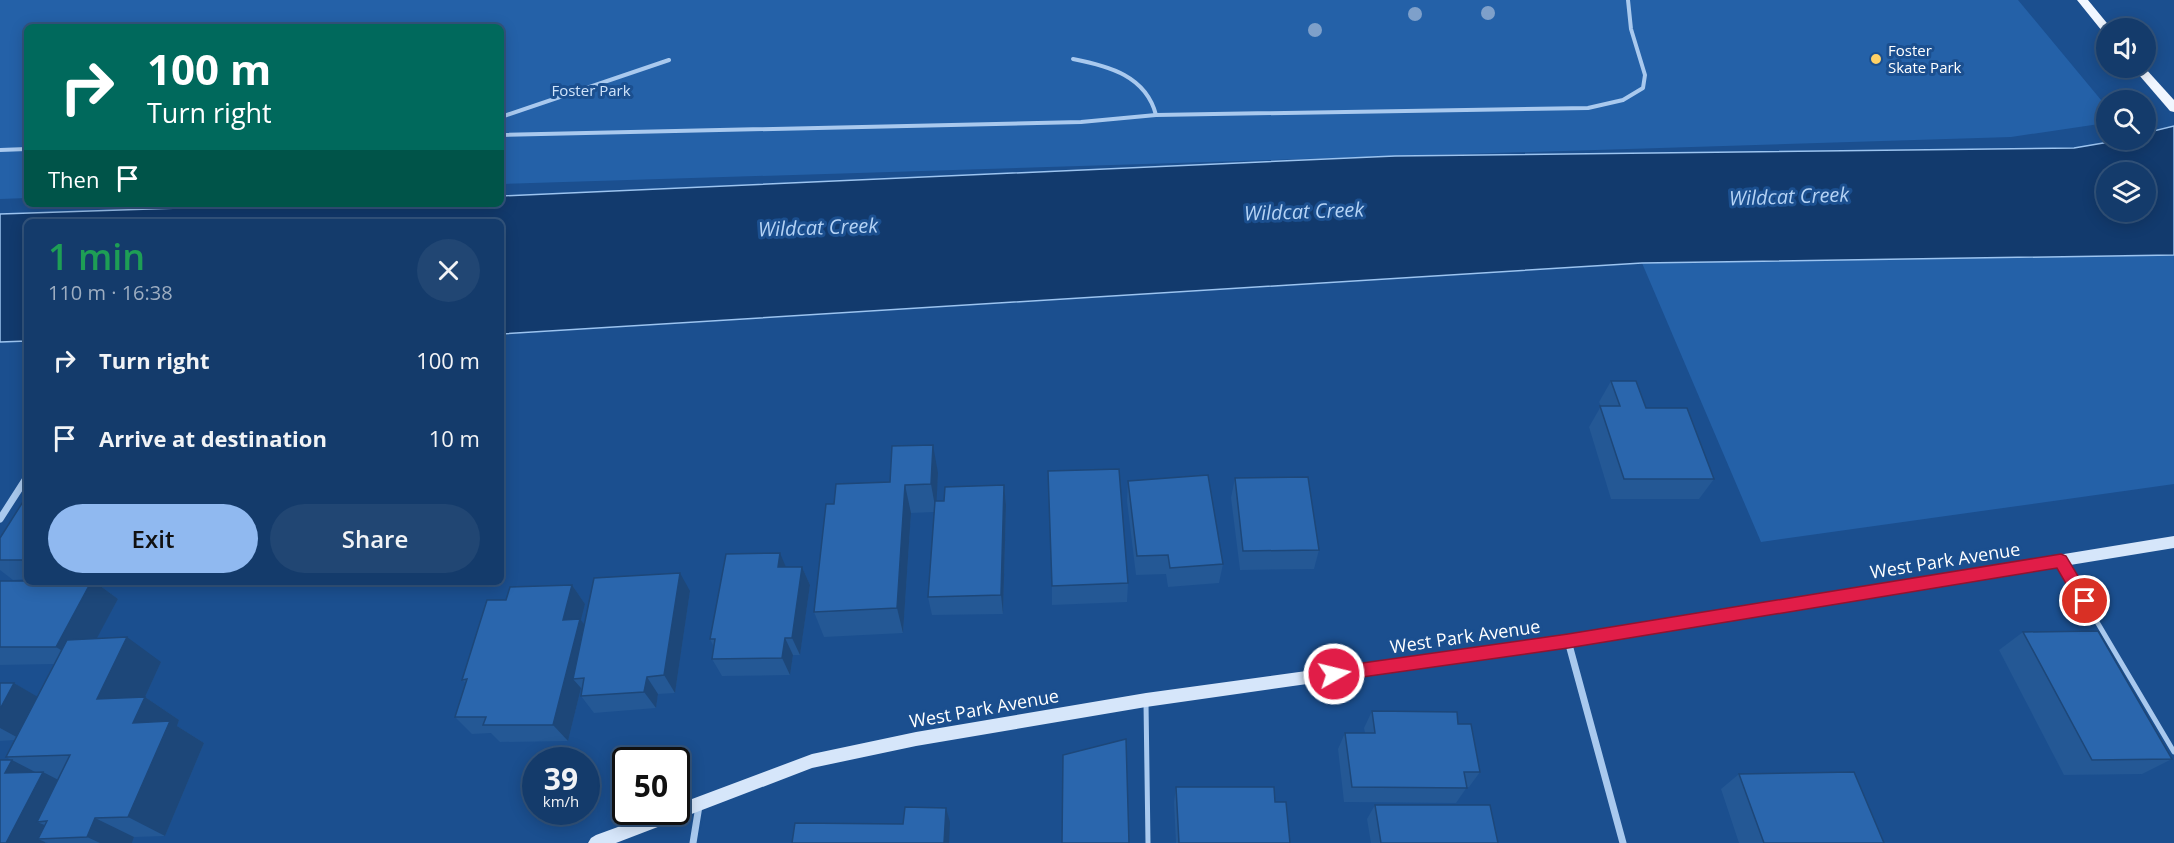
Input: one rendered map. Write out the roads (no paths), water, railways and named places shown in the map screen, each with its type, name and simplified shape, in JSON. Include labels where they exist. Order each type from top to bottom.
[{"type":"main road","points":[[2082,0],[2097,18]]},
{"type":"main road","points":[[2148,78],[2174,108]]},
{"type":"main road","name":"West Park Avenue","points":[[596,843],[812,761],[916,739],[1146,700],[1568,641],[2174,542]]},
{"type":"street","points":[[0,519],[24,482]]},
{"type":"street","points":[[1568,641],[1623,843]]},
{"type":"street","points":[[693,843],[699,805]]},
{"type":"lane","points":[[504,135],[1080,122],[1156,116],[1588,108],[1623,100],[1643,88],[1645,75],[1631,29],[1628,0]]},
{"type":"lane","points":[[1073,59],[1104,66],[1132,79],[1146,90],[1155,104],[1156,116]]},
{"type":"lane","points":[[504,116],[669,60]]},
{"type":"lane","points":[[0,150],[24,149]]},
{"type":"lane","points":[[2061,561],[2174,752]]},
{"type":"lane","points":[[1146,700],[1148,843]]},
{"type":"water","name":"Wildcat Creek","points":[[2174,126],[2174,255],[1642,263],[504,334],[504,219],[24,219],[24,341],[0,342],[0,214],[208,207],[504,207],[504,196],[1395,156],[2074,148],[2096,144],[2096,150],[2156,150],[2156,130]]},
{"type":"place","name":"Foster Skate Park","points":[[1876,59]]},
{"type":"park label","name":"Foster Park","points":[[591,90]]}]
